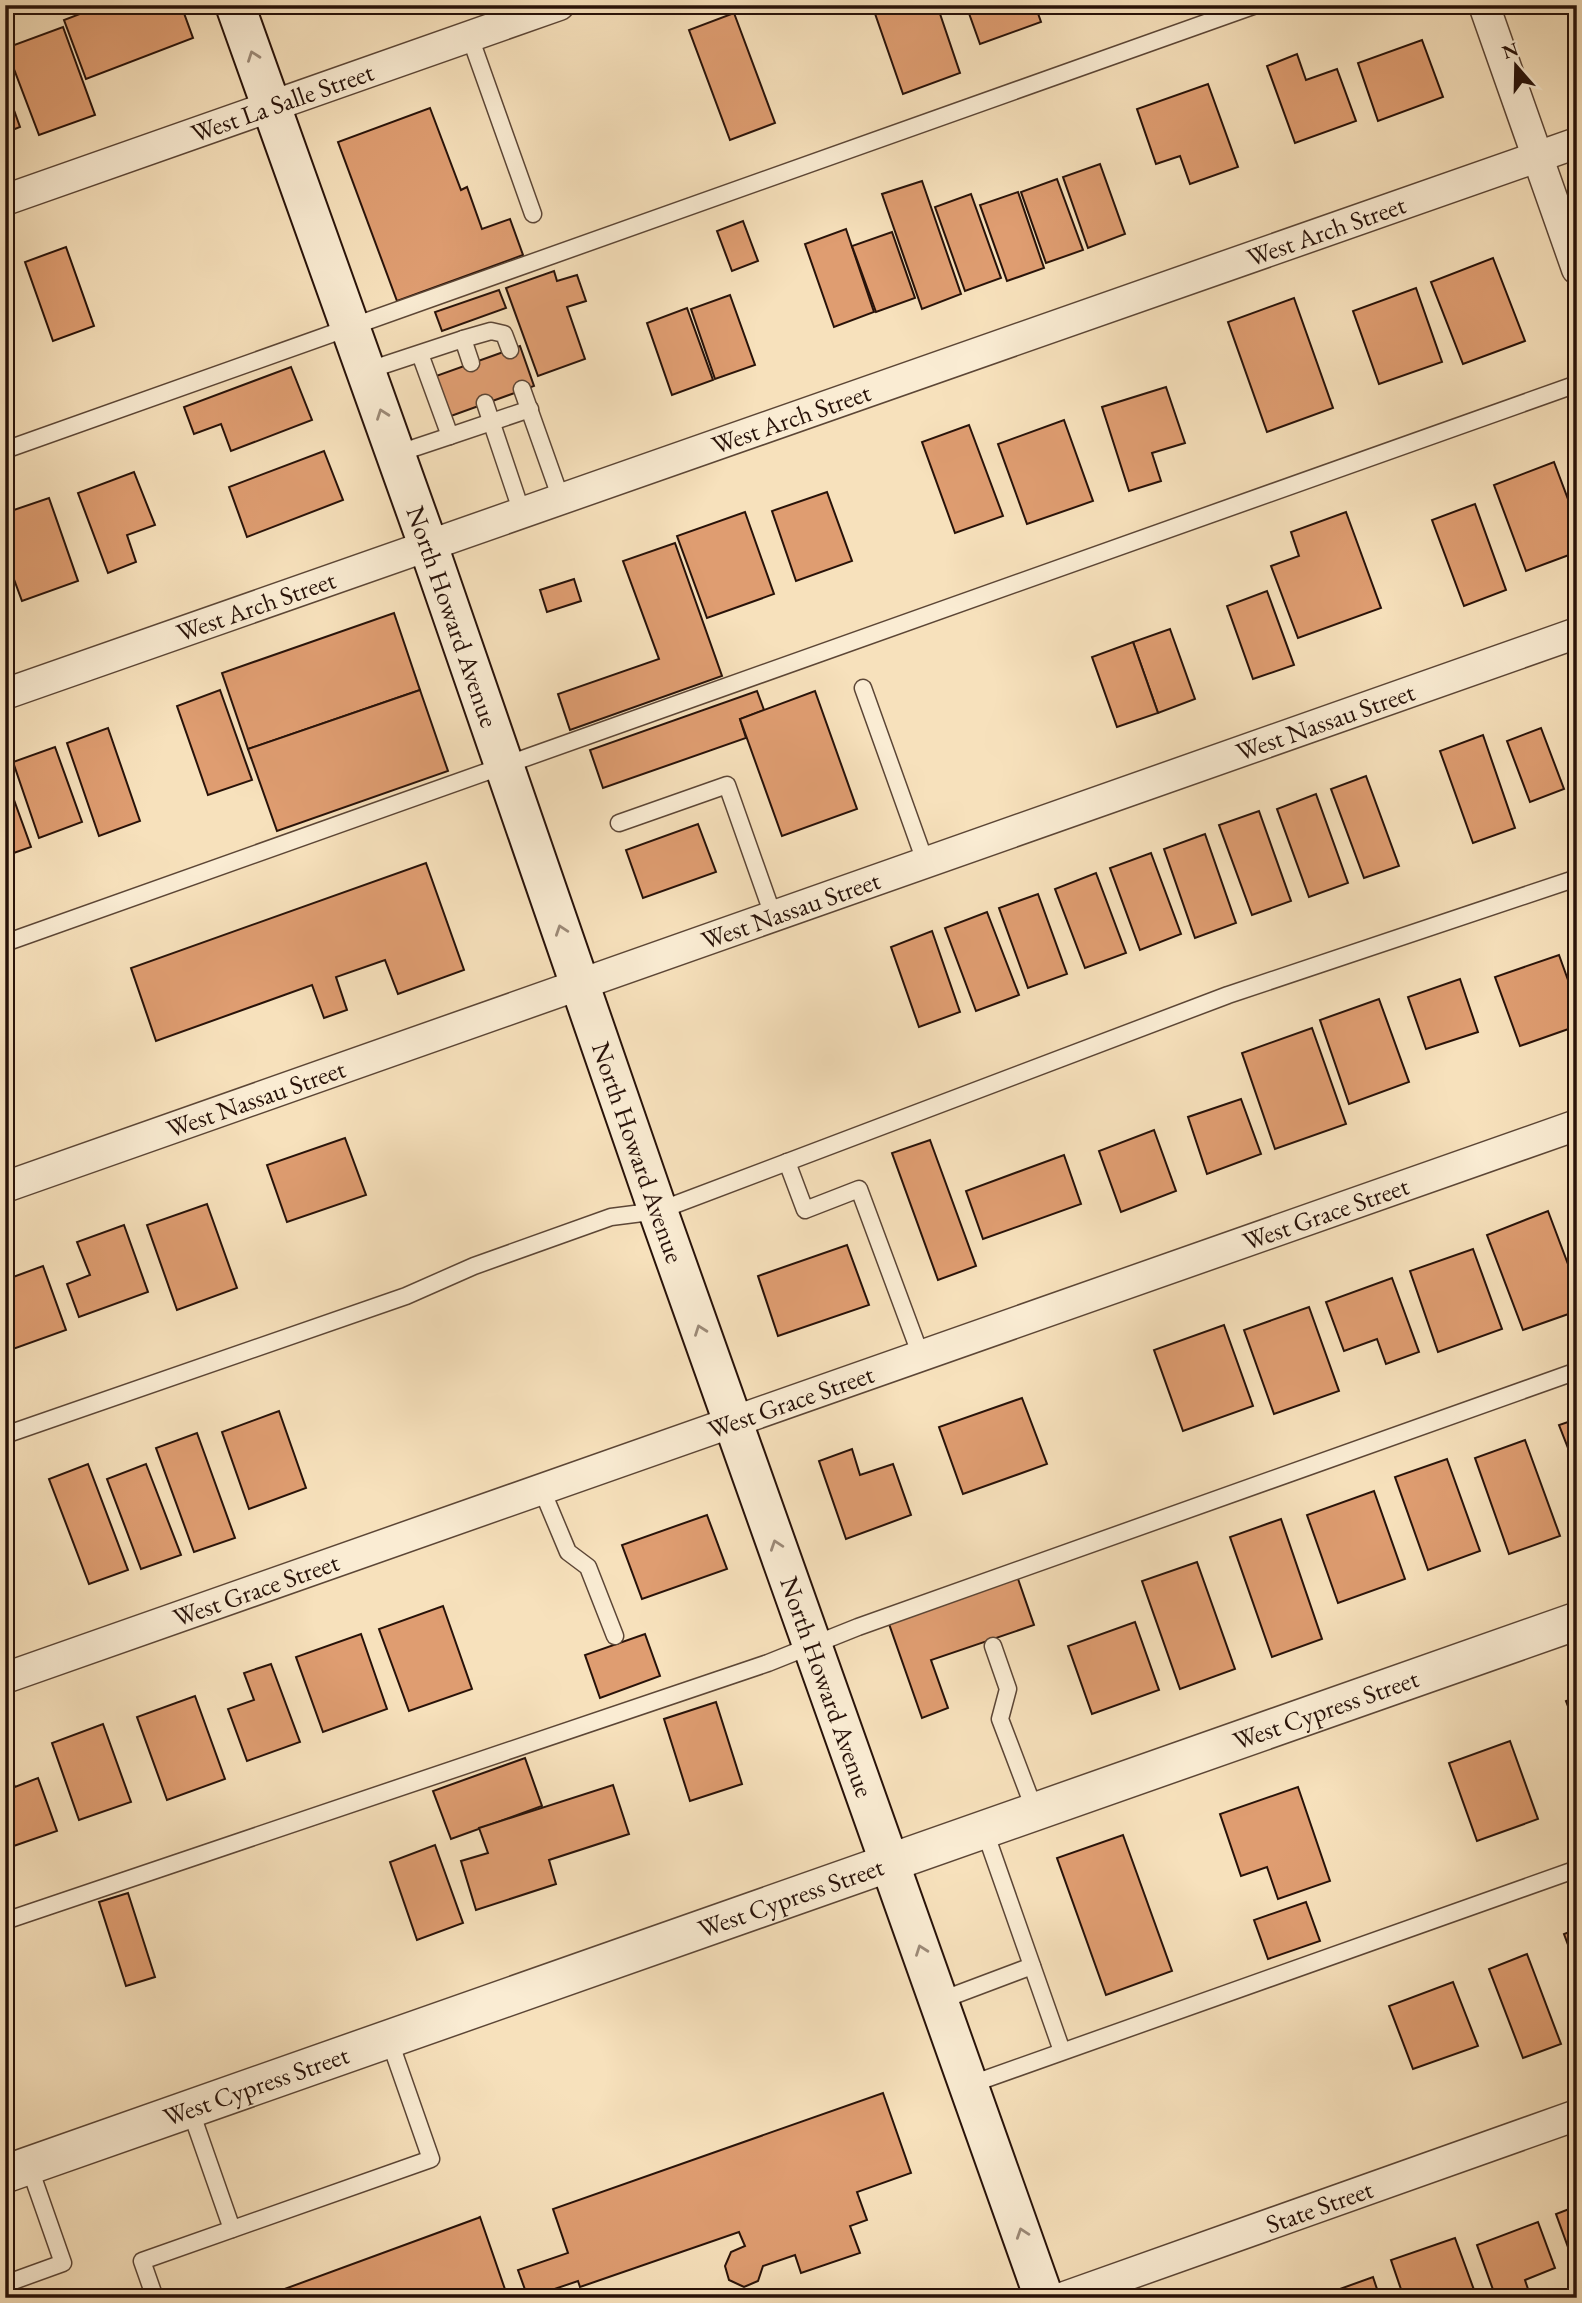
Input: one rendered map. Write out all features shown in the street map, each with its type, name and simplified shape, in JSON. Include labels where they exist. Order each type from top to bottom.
[{"type":"main road","name":"North Howard Avenue","points":[[235,5],[428,545],[811,1646],[1045,2298]]},
{"type":"street","name":"West La Salle Street","points":[[5,200],[559,5]]},
{"type":"street","points":[[1484,5],[1577,270]]},
{"type":"street","name":"West Arch Street","points":[[5,694],[1577,143]]},
{"type":"street","name":"West Nassau Street","points":[[5,1187],[1577,633]]},
{"type":"street","name":"West Grace Street","points":[[5,1678],[1577,1125]]},
{"type":"street","name":"West Cypress Street","points":[[17,2170],[1577,1621]]},
{"type":"street","name":"State Street","points":[[1062,2298],[1577,2115]]},
{"type":"lane","points":[[5,450],[1256,5]]},
{"type":"lane","points":[[470,37],[533,214]]},
{"type":"lane","points":[[366,371],[498,331],[504,334],[510,349]]},
{"type":"lane","points":[[463,340],[471,363]]},
{"type":"lane","points":[[420,354],[450,436]]},
{"type":"lane","points":[[5,943],[505,768],[1577,384]]},
{"type":"lane","points":[[522,389],[561,499]]},
{"type":"lane","points":[[485,403],[522,513]]},
{"type":"lane","points":[[396,454],[530,409]]},
{"type":"lane","points":[[863,688],[926,864]]},
{"type":"lane","points":[[619,823],[727,785],[774,918]]},
{"type":"lane","points":[[5,1435],[407,1296],[474,1266],[611,1217],[658,1211],[1227,995],[1577,878]]},
{"type":"lane","points":[[787,1162],[805,1210],[859,1189],[921,1356]]},
{"type":"lane","points":[[5,1921],[811,1646],[1577,1371]]},
{"type":"lane","points":[[542,1490],[568,1552],[588,1567],[615,1636]]},
{"type":"lane","points":[[993,1646],[1008,1689],[1000,1719],[1035,1811]]},
{"type":"lane","points":[[984,1829],[1062,2051]]},
{"type":"lane","points":[[969,2085],[1577,1869]]},
{"type":"lane","points":[[939,2000],[1032,1966]]},
{"type":"lane","points":[[155,2298],[142,2261],[431,2160],[389,2039]]},
{"type":"lane","points":[[190,2109],[232,2229]]},
{"type":"lane","points":[[5,2284],[63,2263],[17,2170]]},
{"type":"building","points":[[103,5],[153,5],[155,10],[181,5],[193,38],[86,79],[64,20]]},
{"type":"building","points":[[872,5],[937,5],[960,73],[903,94]]},
{"type":"building","points":[[966,5],[1035,5],[1041,22],[980,44]]},
{"type":"building","points":[[734,13],[775,123],[730,140],[689,30]]},
{"type":"building","points":[[63,27],[95,115],[39,135],[6,48]]},
{"type":"building","points":[[1422,40],[1443,97],[1378,121],[1358,63]]},
{"type":"building","points":[[1297,54],[1306,80],[1337,69],[1356,121],[1295,143],[1267,66]]},
{"type":"building","points":[[1208,84],[1238,167],[1190,184],[1180,156],[1156,164],[1137,109]]},
{"type":"building","points":[[5,85],[20,127],[5,133]]},
{"type":"building","points":[[430,108],[461,190],[467,187],[482,229],[510,219],[523,255],[397,301],[338,142]]},
{"type":"building","points":[[1100,164],[1125,234],[1088,248],[1063,177]]},
{"type":"building","points":[[1057,179],[1083,250],[1046,263],[1021,192]]},
{"type":"building","points":[[922,181],[961,294],[922,309],[882,194]]},
{"type":"building","points":[[1018,192],[1044,268],[1007,281],[980,205]]},
{"type":"building","points":[[971,194],[1001,278],[965,291],[935,207]]},
{"type":"building","points":[[743,221],[758,261],[732,271],[717,231]]},
{"type":"building","points":[[846,229],[874,312],[834,327],[805,244]]},
{"type":"building","points":[[892,232],[915,298],[876,312],[852,246]]},
{"type":"building","points":[[66,247],[94,326],[53,341],[25,262]]},
{"type":"building","points":[[1493,258],[1525,341],[1463,364],[1431,282]]},
{"type":"building","points":[[554,271],[557,281],[577,275],[586,301],[567,307],[585,359],[538,376],[506,288]]},
{"type":"building","points":[[1416,288],[1442,362],[1379,384],[1353,311]]},
{"type":"building","points":[[499,290],[506,308],[442,331],[435,312]]},
{"type":"building","points":[[730,295],[755,365],[715,379],[691,309]]},
{"type":"building","points":[[1294,298],[1333,408],[1267,432],[1228,322]]},
{"type":"building","points":[[687,308],[713,380],[672,395],[647,323]]},
{"type":"building","points":[[520,346],[534,386],[451,416],[436,376]]},
{"type":"building","points":[[291,367],[312,420],[231,451],[221,424],[194,434],[184,407]]},
{"type":"building","points":[[1166,387],[1185,443],[1152,453],[1161,481],[1129,491],[1102,407]]},
{"type":"building","points":[[1064,420],[1093,501],[1027,524],[998,444]]},
{"type":"building","points":[[969,425],[1003,516],[955,533],[922,442]]},
{"type":"building","points":[[324,451],[343,500],[247,537],[229,487]]},
{"type":"building","points":[[1554,462],[1577,523],[1577,552],[1526,571],[1494,485]]},
{"type":"building","points":[[134,472],[155,525],[127,535],[136,562],[108,573],[78,493]]},
{"type":"building","points":[[827,492],[852,561],[796,581],[772,511]]},
{"type":"building","points":[[49,498],[78,581],[22,601],[5,555],[5,513]]},
{"type":"building","points":[[1475,504],[1506,590],[1464,606],[1432,520]]},
{"type":"building","points":[[745,512],[774,594],[707,618],[677,536]]},
{"type":"building","points":[[1346,512],[1381,608],[1298,638],[1271,566],[1299,556],[1291,532]]},
{"type":"building","points":[[675,543],[722,676],[570,730],[558,694],[659,659],[623,561]]},
{"type":"building","points":[[574,579],[581,601],[547,612],[540,590]]},
{"type":"building","points":[[1267,591],[1294,665],[1253,679],[1227,606]]},
{"type":"building","points":[[394,613],[420,690],[248,749],[222,673]]},
{"type":"building","points":[[1170,629],[1195,699],[1158,713],[1133,642]]},
{"type":"building","points":[[1133,642],[1158,713],[1117,727],[1092,657]]},
{"type":"building","points":[[220,690],[252,780],[208,795],[177,706]]},
{"type":"building","points":[[420,690],[448,771],[277,831],[248,749]]},
{"type":"building","points":[[757,691],[764,710],[740,719],[746,738],[603,788],[590,750]]},
{"type":"building","points":[[815,691],[857,809],[782,836],[740,719]]},
{"type":"building","points":[[108,728],[140,821],[99,836],[67,743]]},
{"type":"building","points":[[1541,728],[1564,789],[1530,802],[1507,741]]},
{"type":"building","points":[[1483,735],[1515,828],[1473,843],[1440,751]]},
{"type":"building","points":[[55,747],[82,822],[39,838],[13,762]]},
{"type":"building","points":[[5,775],[31,847],[5,856]]},
{"type":"building","points":[[1366,776],[1399,866],[1364,878],[1331,789]]},
{"type":"building","points":[[1316,794],[1348,883],[1309,897],[1277,809]]},
{"type":"building","points":[[1259,811],[1291,901],[1252,915],[1219,825]]},
{"type":"building","points":[[698,824],[716,872],[643,898],[626,850]]},
{"type":"building","points":[[1205,834],[1236,923],[1195,938],[1164,849]]},
{"type":"building","points":[[1151,853],[1181,934],[1140,950],[1110,868]]},
{"type":"building","points":[[426,863],[464,970],[398,994],[385,960],[336,977],[347,1010],[324,1018],[312,985],[156,1041],[131,968]]},
{"type":"building","points":[[1096,873],[1126,953],[1085,968],[1055,889]]},
{"type":"building","points":[[1038,894],[1067,974],[1028,988],[999,908]]},
{"type":"building","points":[[987,912],[1019,995],[976,1011],[945,928]]},
{"type":"building","points":[[932,931],[960,1012],[919,1027],[891,947]]},
{"type":"building","points":[[1559,955],[1577,1005],[1577,1026],[1520,1046],[1495,977]]},
{"type":"building","points":[[1460,979],[1478,1032],[1426,1049],[1408,997]]},
{"type":"building","points":[[1379,999],[1409,1082],[1349,1104],[1320,1020]]},
{"type":"building","points":[[1312,1028],[1346,1124],[1275,1149],[1242,1053]]},
{"type":"building","points":[[1241,1099],[1261,1154],[1207,1174],[1188,1117]]},
{"type":"building","points":[[1154,1130],[1176,1191],[1121,1212],[1099,1151]]},
{"type":"building","points":[[345,1138],[366,1195],[287,1222],[267,1165]]},
{"type":"building","points":[[930,1140],[976,1266],[938,1280],[892,1153]]},
{"type":"building","points":[[1064,1155],[1081,1204],[983,1239],[966,1191]]},
{"type":"building","points":[[207,1204],[237,1288],[177,1310],[147,1225]]},
{"type":"building","points":[[1548,1211],[1577,1288],[1577,1311],[1523,1330],[1487,1235]]},
{"type":"building","points":[[124,1225],[148,1292],[79,1317],[67,1284],[90,1275],[77,1242]]},
{"type":"building","points":[[847,1245],[869,1305],[778,1336],[758,1276]]},
{"type":"building","points":[[1473,1249],[1502,1329],[1438,1352],[1410,1271]]},
{"type":"building","points":[[43,1266],[66,1330],[13,1349],[5,1327],[5,1280]]},
{"type":"building","points":[[1392,1278],[1419,1352],[1386,1364],[1377,1339],[1344,1351],[1326,1302]]},
{"type":"building","points":[[1309,1307],[1339,1391],[1274,1414],[1244,1330]]},
{"type":"building","points":[[1224,1325],[1253,1406],[1183,1431],[1154,1350]]},
{"type":"building","points":[[1022,1398],[1047,1464],[963,1494],[939,1427]]},
{"type":"building","points":[[279,1411],[306,1488],[249,1509],[222,1432]]},
{"type":"building","points":[[1577,1419],[1577,1471],[1559,1425]]},
{"type":"building","points":[[197,1433],[235,1538],[194,1552],[156,1448]]},
{"type":"building","points":[[1525,1440],[1560,1536],[1509,1554],[1475,1458]]},
{"type":"building","points":[[852,1449],[860,1475],[893,1464],[911,1515],[846,1539],[819,1461]]},
{"type":"building","points":[[1447,1459],[1480,1551],[1428,1570],[1395,1477]]},
{"type":"building","points":[[88,1464],[128,1570],[89,1584],[49,1479]]},
{"type":"building","points":[[146,1464],[181,1555],[141,1569],[107,1479]]},
{"type":"building","points":[[1374,1491],[1405,1579],[1338,1603],[1307,1515]]},
{"type":"building","points":[[707,1515],[727,1569],[642,1599],[622,1545]]},
{"type":"building","points":[[1281,1519],[1322,1639],[1272,1657],[1230,1537]]},
{"type":"building","points":[[1197,1562],[1235,1669],[1180,1689],[1142,1581]]},
{"type":"building","points":[[1017,1576],[1034,1625],[931,1660],[948,1708],[922,1718],[888,1621]]},
{"type":"building","points":[[443,1606],[472,1689],[409,1711],[379,1629]]},
{"type":"building","points":[[1135,1622],[1159,1690],[1092,1714],[1068,1646]]},
{"type":"building","points":[[361,1634],[387,1709],[323,1732],[296,1657]]},
{"type":"building","points":[[645,1634],[660,1676],[600,1698],[585,1655]]},
{"type":"building","points":[[271,1664],[300,1742],[247,1761],[228,1709],[254,1700],[244,1673]]},
{"type":"building","points":[[195,1696],[225,1779],[167,1800],[137,1717]]},
{"type":"building","points":[[1577,1697],[1577,1730],[1566,1701]]},
{"type":"building","points":[[716,1702],[742,1784],[690,1801],[664,1719]]},
{"type":"building","points":[[103,1724],[131,1802],[79,1820],[52,1743]]},
{"type":"building","points":[[1510,1741],[1538,1819],[1477,1841],[1449,1763]]},
{"type":"building","points":[[525,1758],[542,1806],[451,1839],[433,1791]]},
{"type":"building","points":[[5,1760],[15,1787],[38,1778],[57,1831],[5,1849]]},
{"type":"building","points":[[613,1785],[629,1834],[549,1860],[556,1884],[476,1910],[461,1861],[488,1853],[479,1828]]},
{"type":"building","points":[[1298,1787],[1330,1881],[1278,1899],[1267,1867],[1241,1876],[1220,1814]]},
{"type":"building","points":[[1123,1835],[1172,1971],[1106,1995],[1057,1858]]},
{"type":"building","points":[[435,1845],[463,1923],[417,1940],[390,1862]]},
{"type":"building","points":[[128,1893],[155,1977],[126,1986],[99,1902]]},
{"type":"building","points":[[1306,1902],[1320,1941],[1268,1959],[1254,1920]]},
{"type":"building","points":[[1577,1929],[1577,1969],[1564,1934]]},
{"type":"building","points":[[1527,1954],[1561,2044],[1523,2058],[1489,1969]]},
{"type":"building","points":[[1453,1982],[1478,2046],[1413,2069],[1389,2006]]},
{"type":"building","points":[[883,2093],[911,2173],[857,2192],[867,2220],[850,2226],[860,2253],[801,2273],[795,2255],[763,2266],[758,2281],[744,2287],[729,2280],[725,2266],[731,2252],[745,2246],[739,2232],[580,2287],[578,2281],[528,2298],[518,2270],[568,2253],[553,2209]]},
{"type":"building","points":[[1577,2206],[1577,2272],[1556,2214]]},
{"type":"building","points":[[480,2217],[508,2298],[260,2298],[478,2218]]},
{"type":"building","points":[[1538,2222],[1555,2268],[1525,2280],[1531,2298],[1496,2298],[1477,2245]]},
{"type":"building","points":[[1455,2238],[1477,2298],[1404,2298],[1391,2260]]},
{"type":"building","points":[[1373,2277],[1380,2298],[1315,2298]]}]
